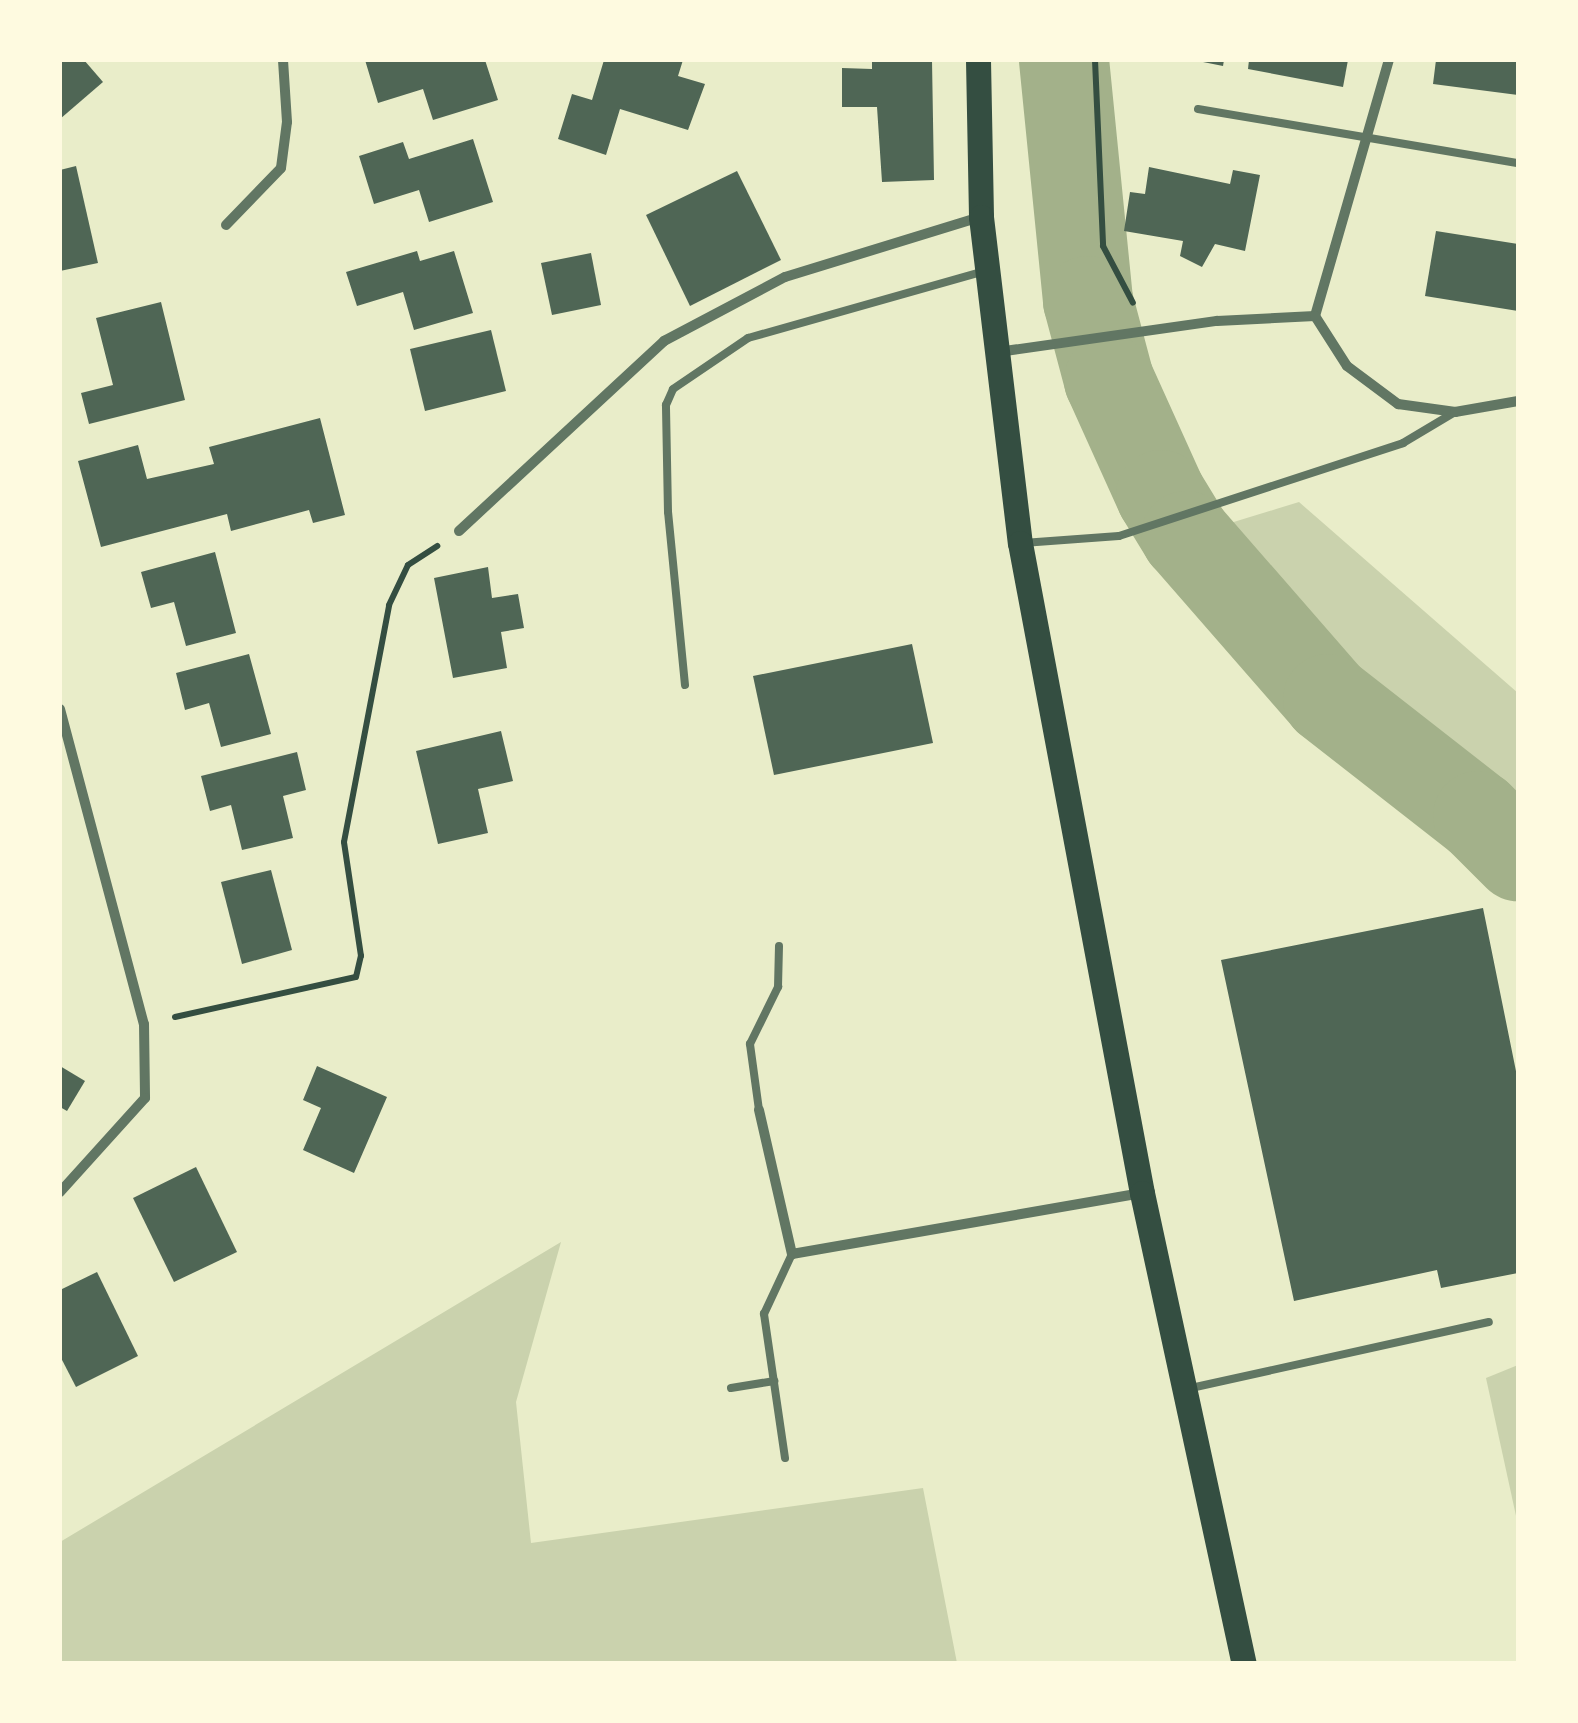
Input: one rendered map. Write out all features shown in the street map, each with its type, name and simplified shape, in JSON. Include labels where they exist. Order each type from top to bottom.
[{"type":"main road","points":[[978,60],[981,216],[1020,543],[1142,1193],[1244,1663]]},
{"type":"street","points":[[226,225],[281,168],[287,122],[282,60]]},
{"type":"street","points":[[1389,60],[1370,138],[1315,316],[1347,366],[1398,404],[1455,412],[1518,401]]},
{"type":"street","points":[[459,531],[664,341],[786,276],[981,216]]},
{"type":"street","points":[[997,352],[1047,348],[1148,330],[1315,316]]},
{"type":"street","points":[[60,709],[144,1024],[145,1098],[60,1192]]},
{"type":"street","points":[[759,1110],[792,1254],[1142,1193]]},
{"type":"lane","points":[[1198,109],[1518,163]]},
{"type":"lane","points":[[685,685],[668,512],[666,406],[674,388],[748,338],[986,271]]},
{"type":"lane","points":[[1020,543],[1119,536],[1403,443],[1455,412]]},
{"type":"lane","points":[[759,1110],[750,1044],[778,988],[779,946]]},
{"type":"lane","points":[[786,1458],[764,1314],[792,1254]]},
{"type":"lane","points":[[1184,1390],[1489,1322]]},
{"type":"lane","points":[[732,1388],[774,1381]]},
{"type":"path","points":[[1095,60],[1103,246],[1148,330]]},
{"type":"path","points":[[144,1024],[356,977],[360,956],[344,842],[390,606],[408,565],[459,531]]},
{"type":"green space","points":[[1299,502],[1518,693],[1518,891],[1201,532]]},
{"type":"green space","points":[[561,1242],[516,1402],[531,1543],[923,1488],[957,1663],[60,1663],[60,1542]]},
{"type":"green space","points":[[1518,1365],[1518,1525],[1486,1378]]},
{"type":"building","points":[[60,60],[84,60],[103,82],[60,119]]},
{"type":"building","points":[[365,60],[485,60],[498,100],[433,120],[423,89],[378,103]]},
{"type":"building","points":[[604,60],[683,60],[678,76],[705,84],[688,130],[620,109],[606,155],[558,139],[572,94],[592,100]]},
{"type":"building","points":[[872,60],[932,60],[934,180],[882,182],[877,107],[842,107],[842,68],[872,69]]},
{"type":"building","points":[[1193,60],[1224,60],[1223,66]]},
{"type":"building","points":[[1249,60],[1348,60],[1343,87],[1248,69]]},
{"type":"building","points":[[1436,60],[1518,60],[1518,95],[1433,84]]},
{"type":"building","points":[[473,139],[493,202],[429,222],[419,190],[374,204],[359,156],[403,142],[409,159]]},
{"type":"building","points":[[76,166],[98,263],[60,271],[60,170]]},
{"type":"building","points":[[1149,167],[1230,184],[1233,170],[1260,175],[1245,251],[1215,244],[1202,267],[1180,256],[1183,241],[1124,231],[1130,192],[1145,194]]},
{"type":"building","points":[[737,171],[781,260],[690,306],[646,215]]},
{"type":"building","points":[[1436,231],[1518,244],[1518,311],[1425,296]]},
{"type":"building","points":[[417,251],[420,261],[454,251],[473,313],[414,330],[403,292],[357,306],[346,272]]},
{"type":"building","points":[[591,253],[601,305],[552,315],[541,263]]},
{"type":"building","points":[[161,302],[185,400],[89,424],[81,393],[113,385],[96,318]]},
{"type":"building","points":[[491,330],[506,391],[425,411],[410,349]]},
{"type":"building","points":[[320,418],[345,515],[313,523],[309,510],[231,531],[227,514],[101,547],[78,461],[138,445],[147,479],[214,464],[209,447]]},
{"type":"building","points":[[215,552],[236,633],[186,646],[174,602],[151,608],[141,572]]},
{"type":"building","points":[[488,567],[492,598],[518,594],[524,628],[501,632],[507,668],[453,678],[434,578]]},
{"type":"building","points":[[912,644],[933,743],[774,775],[753,676]]},
{"type":"building","points":[[249,654],[271,734],[221,747],[209,703],[185,710],[176,673]]},
{"type":"building","points":[[501,731],[513,781],[478,789],[488,833],[438,844],[416,751]]},
{"type":"building","points":[[297,752],[306,790],[283,796],[293,838],[242,850],[231,805],[210,811],[201,776]]},
{"type":"building","points":[[271,870],[292,950],[242,964],[221,882]]},
{"type":"building","points":[[1483,908],[1518,1081],[1518,1273],[1441,1288],[1437,1270],[1294,1301],[1221,960]]},
{"type":"building","points":[[60,1066],[85,1081],[67,1111],[60,1107]]},
{"type":"building","points":[[317,1066],[387,1097],[354,1173],[303,1150],[321,1108],[303,1100]]},
{"type":"building","points":[[196,1167],[237,1252],[174,1282],[133,1198]]},
{"type":"building","points":[[97,1272],[138,1356],[76,1387],[60,1356],[60,1290]]},
{"type":"waterway","points":[[1064,60],[1088,301],[1109,380],[1161,495],[1186,536],[1328,699],[1478,816],[1518,856]]}]
